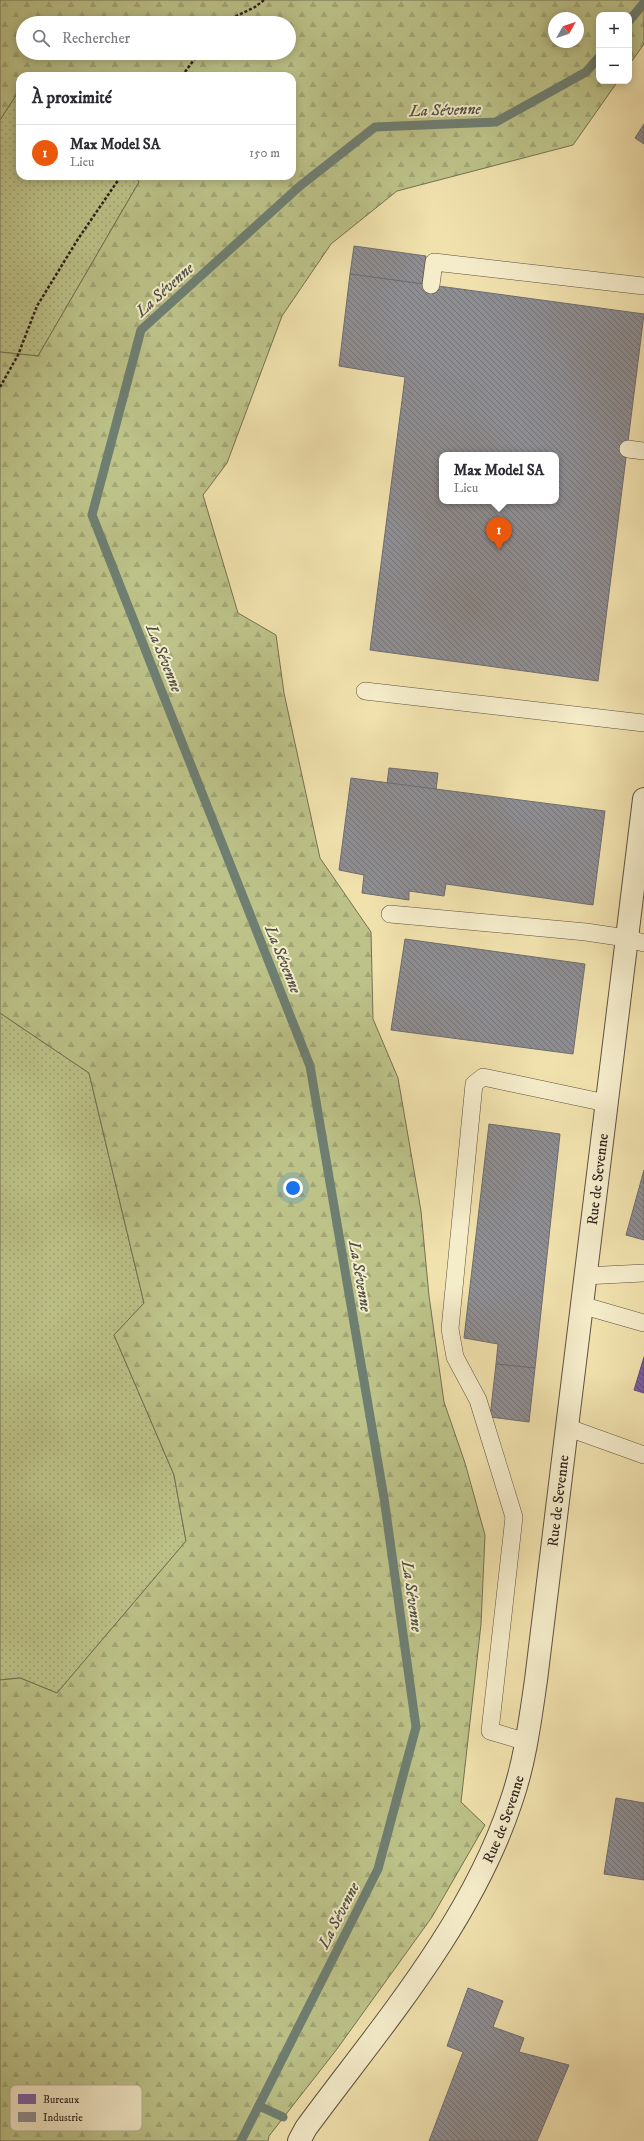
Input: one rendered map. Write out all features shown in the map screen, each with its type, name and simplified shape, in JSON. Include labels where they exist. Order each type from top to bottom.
[{"type":"street","name":"Rue de Sevenne","points":[[299,2141],[306,2128],[418,1977],[457,1920],[478,1881],[500,1833],[512,1801],[527,1742],[606,1103],[635,941],[644,800]]},
{"type":"lane","points":[[431,285],[434,262],[642,283]]},
{"type":"lane","points":[[365,691],[644,723]]},
{"type":"lane","points":[[390,914],[586,932],[635,941]]},
{"type":"lane","points":[[527,1742],[490,1731],[514,1517],[478,1400],[455,1357],[450,1329],[474,1084],[483,1077],[606,1103]]},
{"type":"lane","points":[[584,1276],[644,1273]]},
{"type":"lane","points":[[581,1305],[644,1323]]},
{"type":"lane","points":[[566,1427],[644,1455]]},
{"type":"path","points":[[236,16],[255,7],[264,0]]},
{"type":"path","points":[[185,72],[194,60]]},
{"type":"path","points":[[0,387],[18,355],[37,306],[78,239],[118,180]]},
{"type":"green space","points":[[0,0],[644,0],[644,44],[632,61],[632,12],[596,12],[596,84],[616,84],[573,145],[397,191],[331,244],[282,316],[227,463],[203,495],[238,613],[276,635],[284,693],[320,858],[371,932],[373,1019],[398,1078],[421,1211],[429,1296],[444,1402],[465,1463],[485,1535],[481,1624],[461,1802],[485,1825],[432,1917],[337,2049],[269,2136],[268,2141],[0,2141],[0,1680],[20,1678],[57,1693],[186,1541],[174,1475],[114,1335],[144,1303],[89,1073],[0,1013],[0,352],[38,356],[139,182],[137,180],[296,180],[296,72],[16,72],[16,95],[0,120]]},
{"type":"green space","points":[[16,95],[16,180],[137,180],[139,182],[38,356],[0,352],[0,120]]},
{"type":"green space","points":[[0,1013],[89,1073],[144,1303],[114,1335],[174,1475],[186,1541],[57,1693],[20,1678],[0,1680]]},
{"type":"building: Bureaux","points":[[644,1357],[644,1393],[634,1390]]},
{"type":"building: Industrie","points":[[644,124],[644,144],[635,138]]},
{"type":"building: Industrie","points":[[354,246],[426,256],[422,284],[350,274]]},
{"type":"building: Industrie","points":[[350,274],[644,314],[598,681],[370,650],[405,377],[339,366]]},
{"type":"building: Industrie","points":[[389,768],[438,773],[436,790],[387,784]]},
{"type":"building: Industrie","points":[[351,778],[605,811],[593,905],[446,884],[444,896],[409,891],[409,900],[362,893],[364,875],[339,870]]},
{"type":"building: Industrie","points":[[405,939],[585,964],[573,1054],[391,1030]]},
{"type":"building: Industrie","points":[[489,1124],[560,1134],[535,1368],[496,1364],[498,1344],[464,1338]]},
{"type":"building: Industrie","points":[[644,1170],[644,1240],[626,1235]]},
{"type":"building: Industrie","points":[[496,1364],[535,1368],[529,1422],[490,1417]]},
{"type":"building: Industrie","points":[[616,1798],[644,1803],[644,1880],[604,1874]]},
{"type":"building: Industrie","points":[[468,1988],[503,2001],[493,2027],[524,2038],[519,2052],[569,2065],[537,2141],[429,2141],[463,2052],[447,2046]]},
{"type":"waterway","name":"La Sévenne","points":[[632,17],[644,3]]},
{"type":"waterway","name":"La Sévenne","points":[[241,2141],[378,1869],[416,1727],[384,1498],[310,1066],[92,515],[141,330],[300,186],[375,127],[496,122],[586,72],[596,60]]},
{"type":"waterway","points":[[259,2106],[283,2117]]},
{"type":"place","name":"Max Model SA","points":[[499,550]]}]
